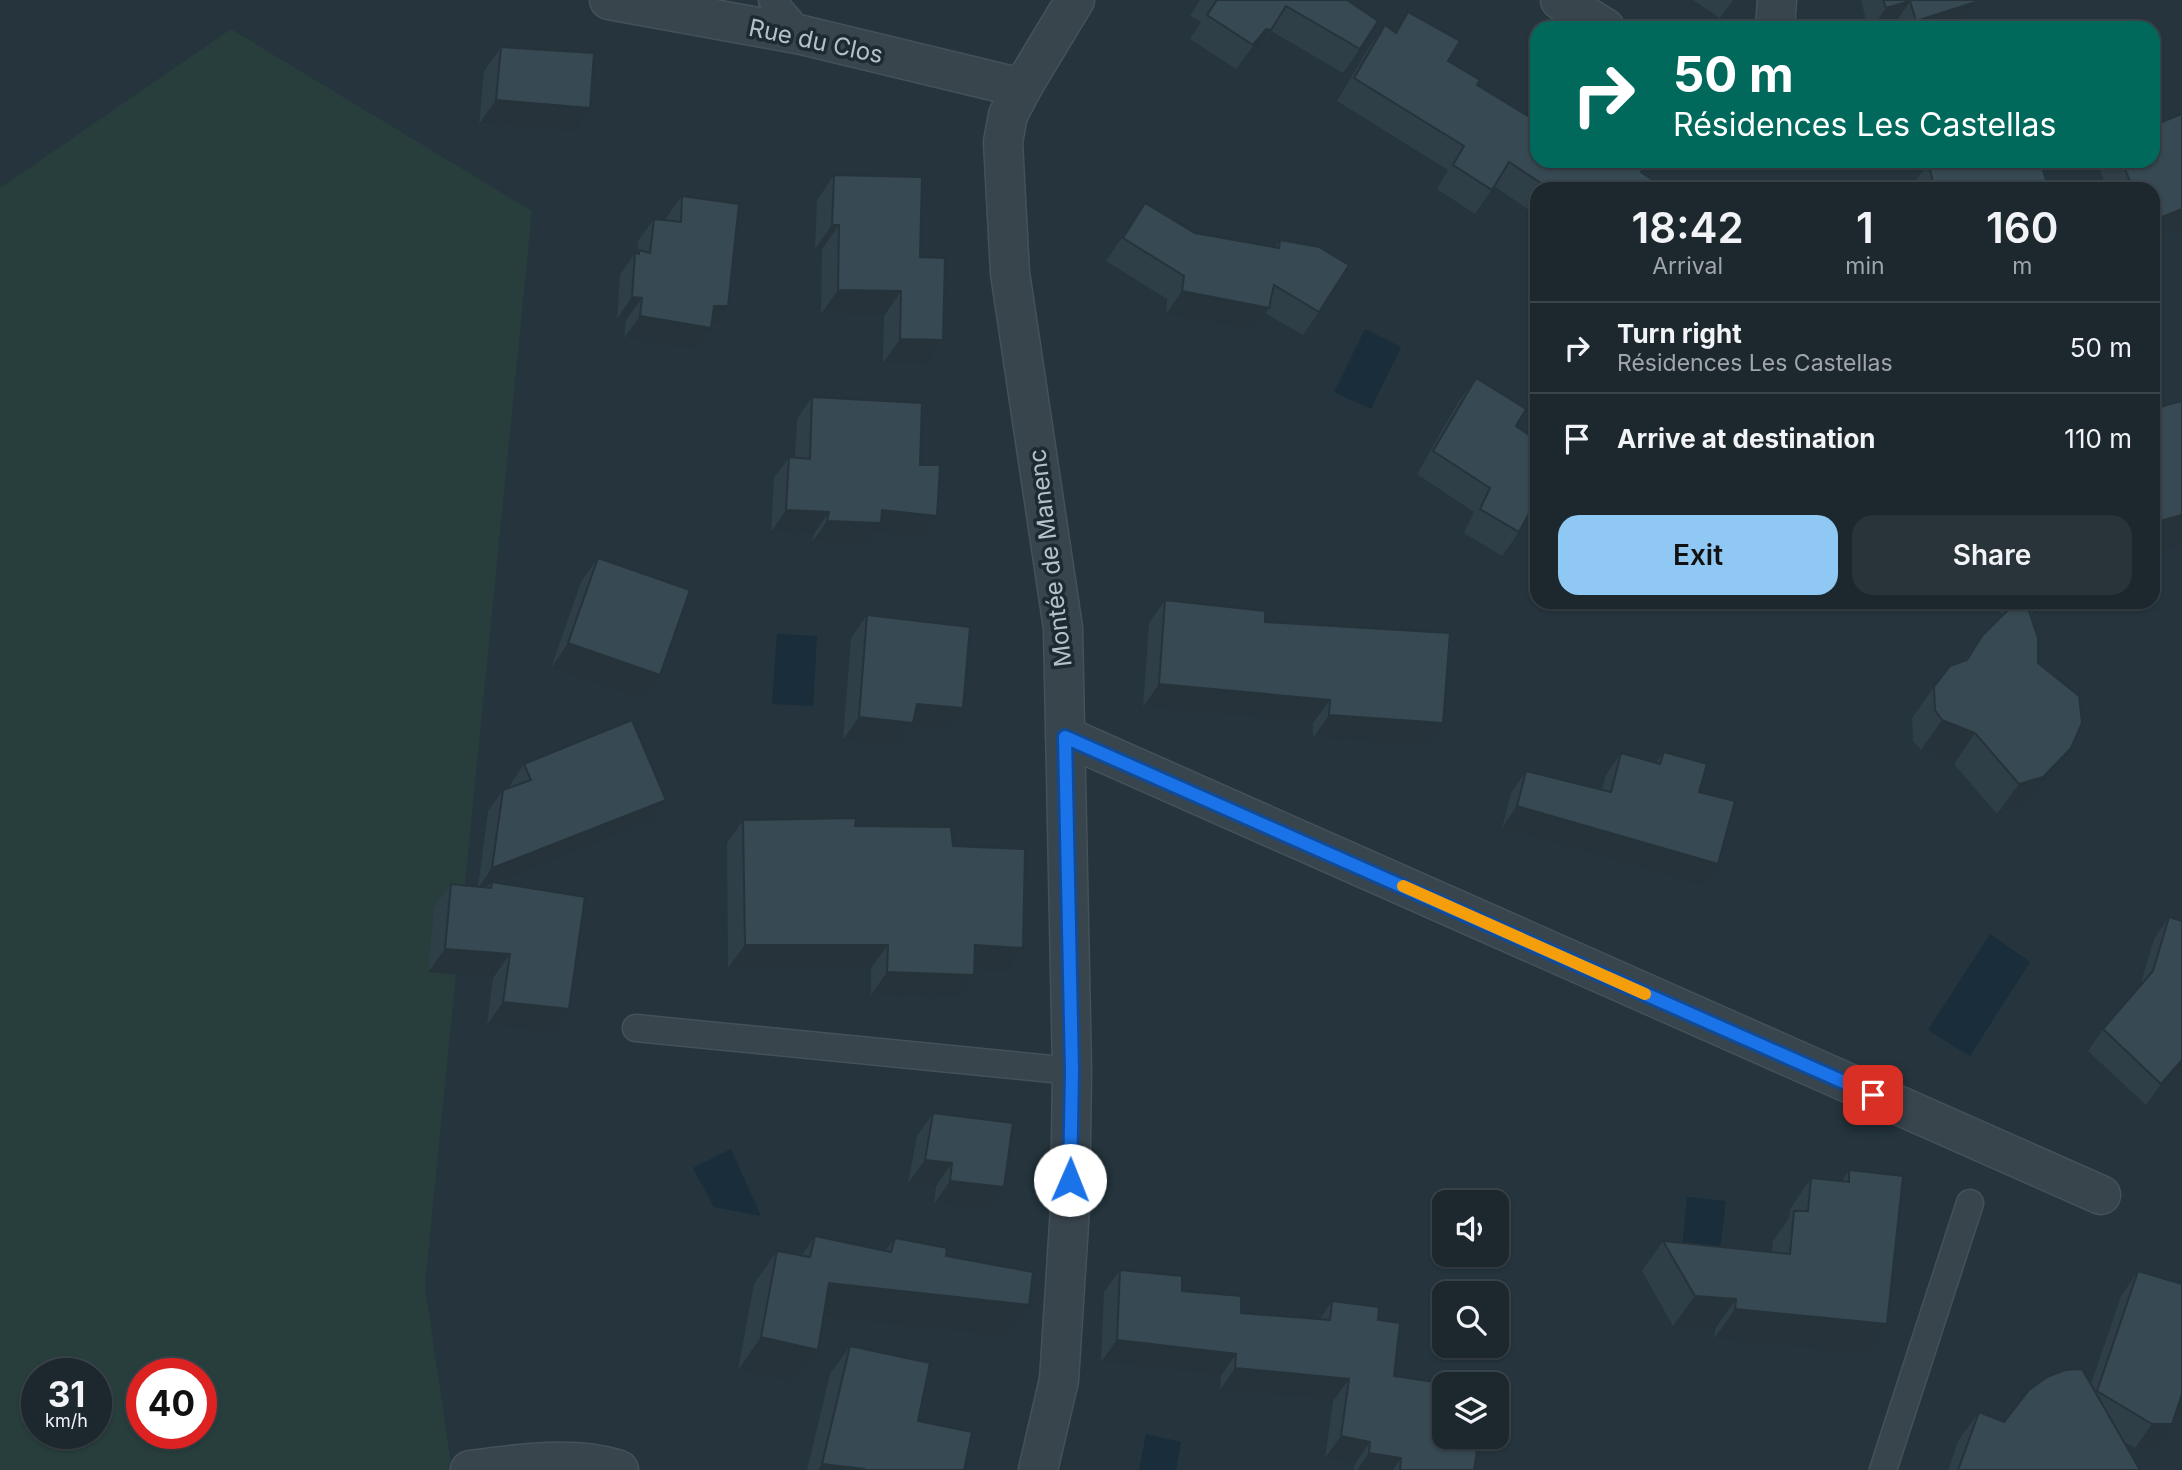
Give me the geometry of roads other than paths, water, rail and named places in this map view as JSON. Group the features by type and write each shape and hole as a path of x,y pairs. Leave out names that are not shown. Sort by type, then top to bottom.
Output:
{"street":[{"name":"Rue du Clos","path":"608,0 686,9 1022,88"},
{"name":"Montée de Manenc","path":"1038,1470 1059,1380 1070,1208 1072,1071 1063,628 1010,273 1003,185 1007,124 1022,88 1075,0"},
{"path":"1560,0 1594,21"},
{"path":"1776,21 1777,0"},
{"path":"1065,737 2101,1195"},
{"path":"470,1470 556,1464 591,1464 619,1470"}],"lane":[{"path":"772,0 802,35"},
{"path":"636,1028 1072,1071"},
{"path":"1883,1470 1970,1203"}],"water":[{"path":"1365,329 1401,347 1371,409 1334,392"},
{"path":"777,634 817,636 813,706 772,704"},
{"path":"1990,934 2030,962 1970,1056 1928,1030"},
{"path":"731,1149 761,1216 714,1207 693,1168"},
{"path":"1687,1197 1726,1201 1717,1275 1680,1271"},
{"path":"1146,1434 1181,1442 1176,1470 1139,1470"}]}
